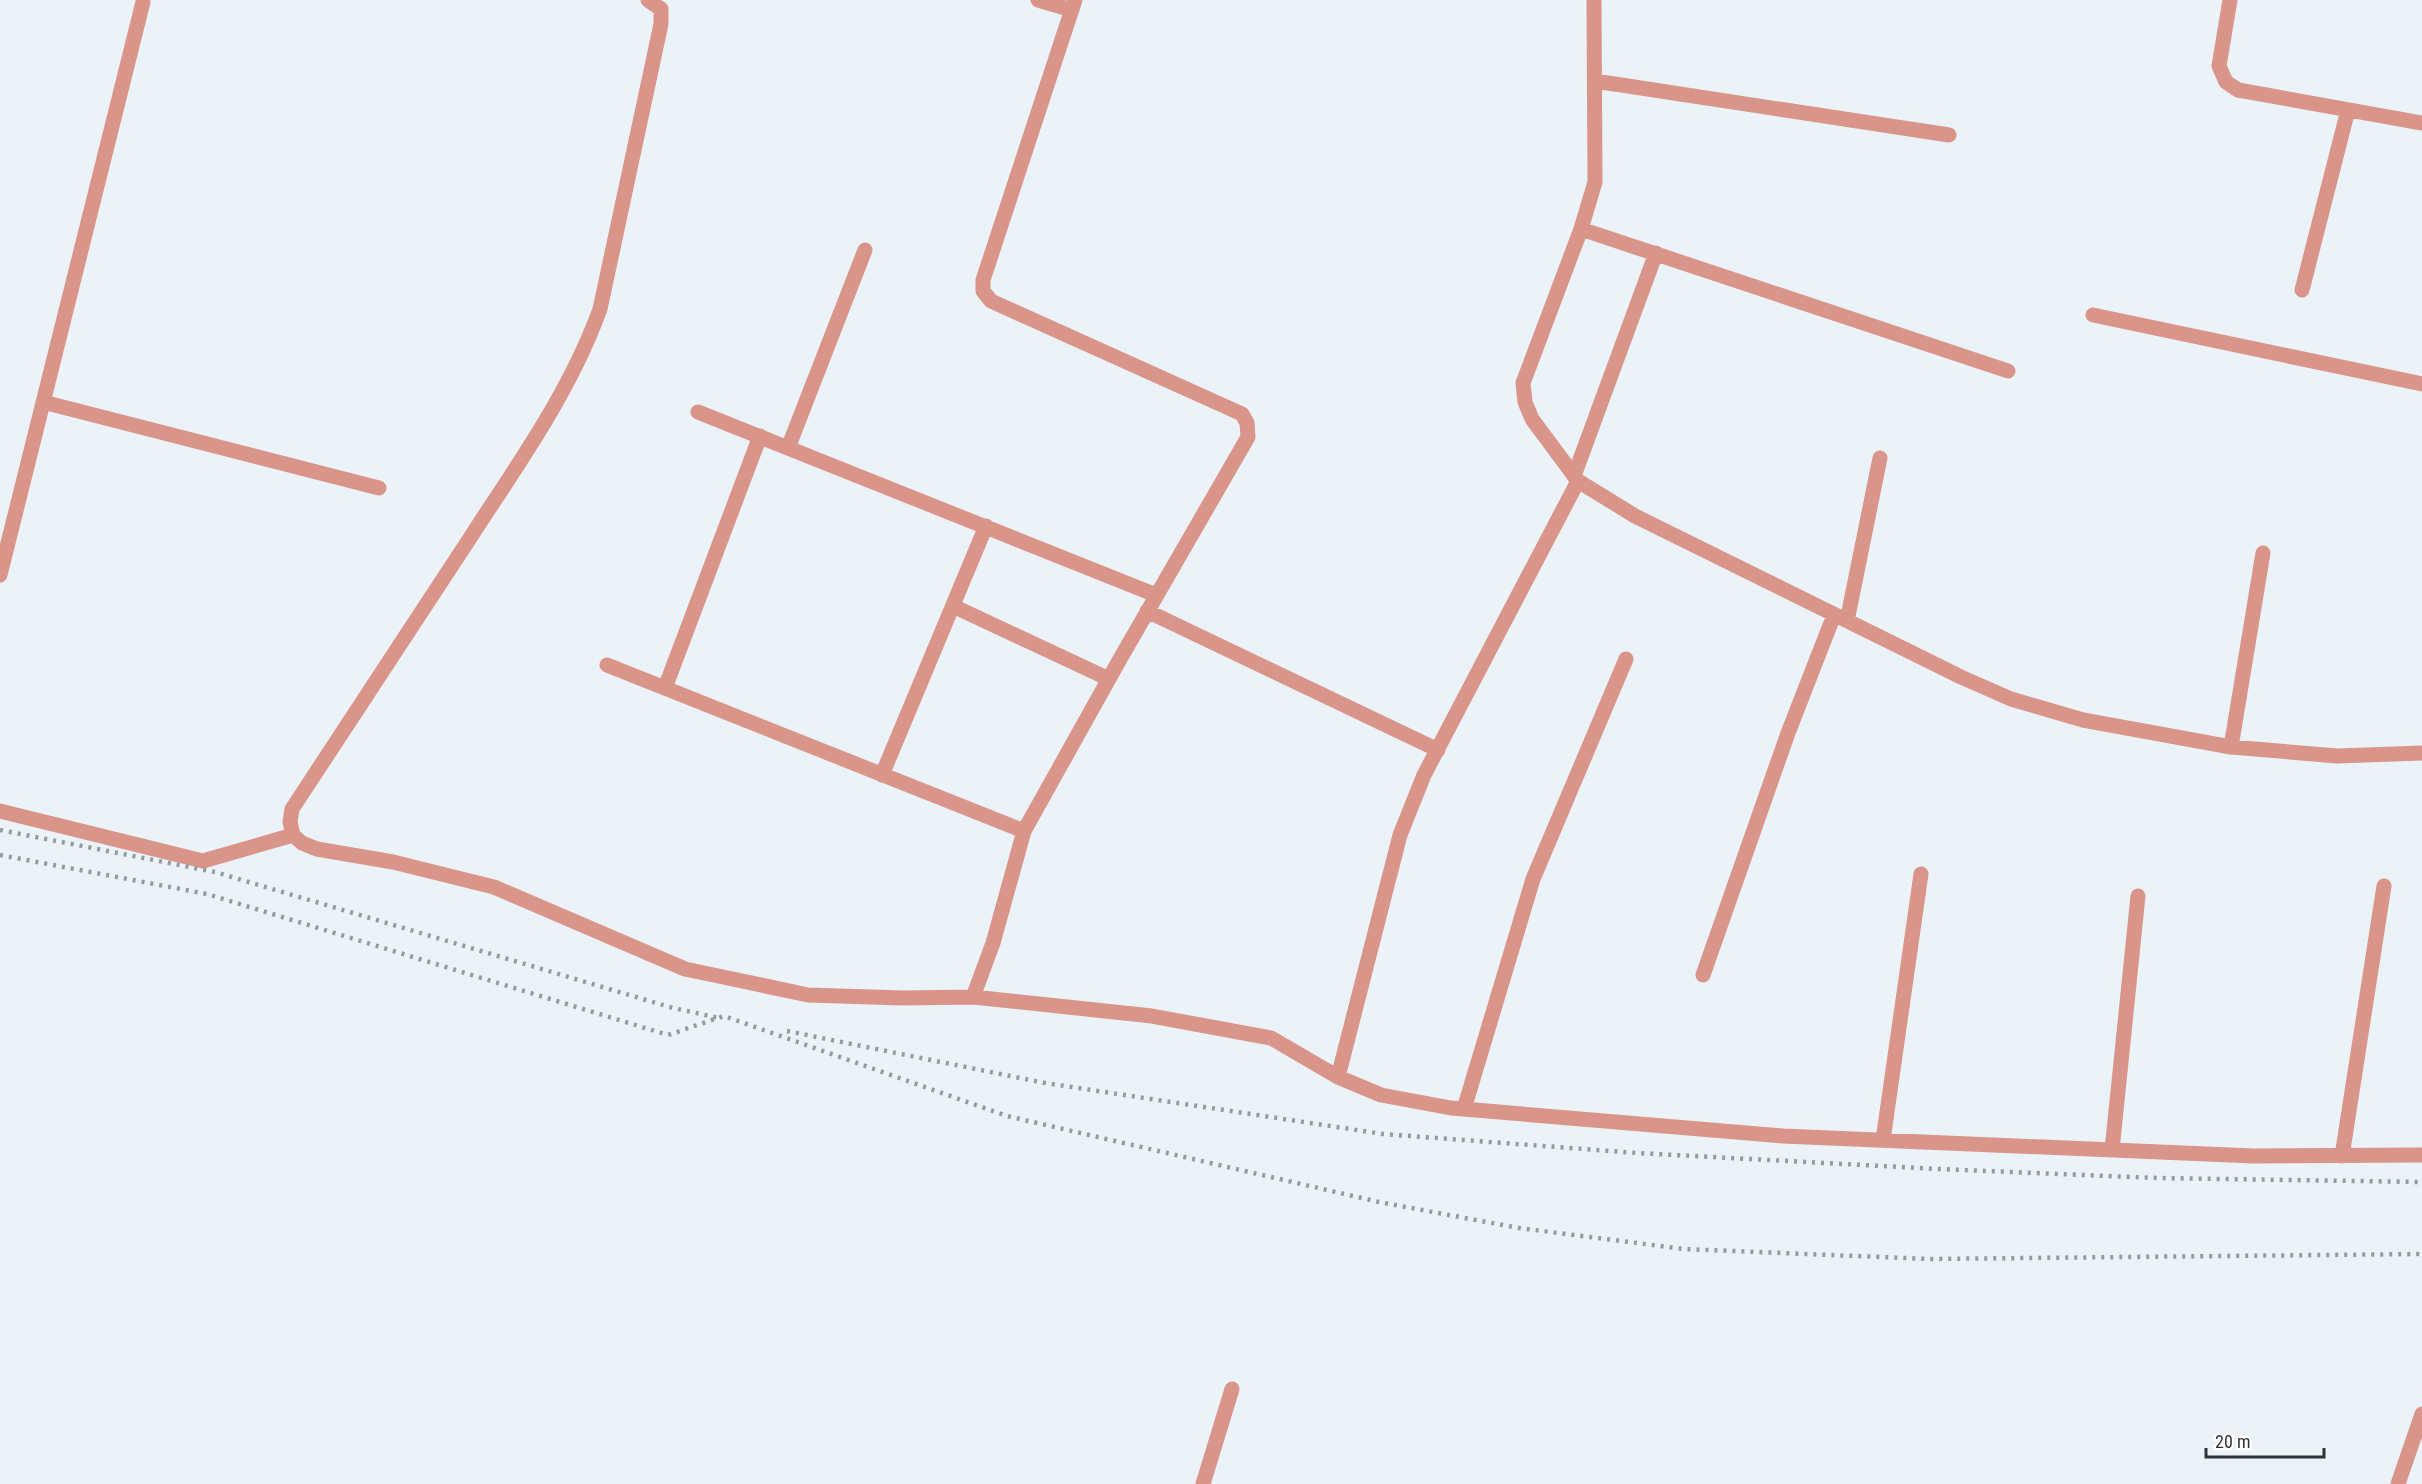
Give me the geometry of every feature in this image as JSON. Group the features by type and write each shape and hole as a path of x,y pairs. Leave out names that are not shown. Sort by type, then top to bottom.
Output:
{"street":[{"path":"648,0 661,9 661,24 600,309 578,365 525,454 292,808 290,822 293,835 302,843 317,849 393,862 494,887 685,969 808,995 903,998 973,997 1152,1016 1271,1038 1338,1077 1381,1095 1464,1109 1783,1137 2253,1156 2422,1155"},
{"path":"973,997 993,943 1024,831 1156,595 1248,437 1242,414 991,301 983,291 987,269 1074,5 1038,0"},
{"path":"1594,0 1594,182 1581,228 1524,383 1525,402 1532,419 1576,478 1635,516 2011,699 2082,720 2231,747 2337,756 2422,753"},
{"path":"2230,0 2219,66 2226,82 2238,90 2422,123"},
{"path":"0,574 143,2"},
{"path":"1595,81 1949,135"},
{"path":"2302,290 2348,110"},
{"path":"1581,228 2008,371"},
{"path":"788,448 865,250"},
{"path":"1338,1077 1400,835 1411,806 1576,478 1656,253"},
{"path":"2093,315 2422,384"},
{"path":"43,402 379,488"},
{"path":"698,412 1156,595"},
{"path":"665,688 760,436"},
{"path":"1703,975 1788,733 1841,618 1880,458"},
{"path":"882,775 986,526"},
{"path":"2231,747 2263,553"},
{"path":"953,606 1109,679"},
{"path":"1147,611 1438,750"},
{"path":"1464,1109 1533,879 1626,659"},
{"path":"607,665 1024,831"},
{"path":"0,811 203,861 293,835"},
{"path":"1883,1140 1921,874"},
{"path":"2342,1156 2384,886"},
{"path":"2112,1150 2138,896"},
{"path":"1203,1484 1232,1389"},
{"path":"2397,1484 2422,1414"}],"railway":[{"path":"0,830 215,872 673,1008 719,1018"},
{"path":"0,855 207,894 668,1035 724,1016 1007,1116 1379,1202 1519,1228 1684,1249 1929,1259 2422,1254"},
{"path":"787,1031 1045,1083 1383,1134 1637,1153 1938,1169 2157,1178 2422,1182"}]}
